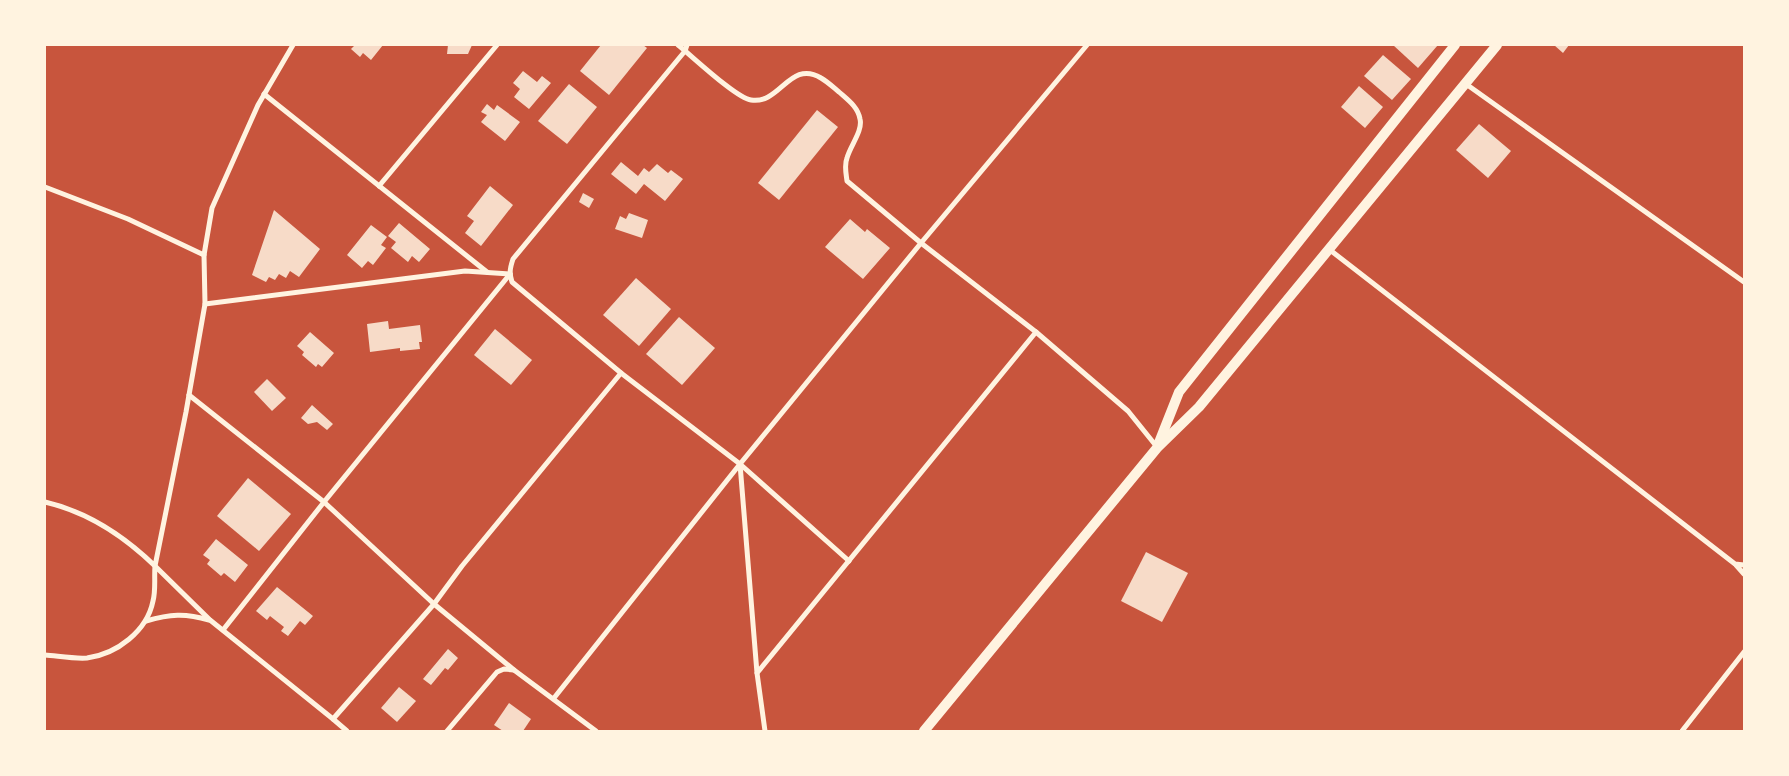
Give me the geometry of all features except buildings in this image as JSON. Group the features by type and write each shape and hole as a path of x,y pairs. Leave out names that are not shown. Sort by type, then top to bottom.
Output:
{"main road":[{"path":"1157,448 1179,392 1455,45"},
{"path":"925,731 1157,448 1199,407 1497,45"}],"street":[{"path":"45,655 87,658 109,652 138,632 146,621 154,601 155,566 205,304 204,255 212,208 264,94 293,45"},
{"path":"379,186 497,45"},
{"path":"678,45 686,48 723,83 746,99 753,101 770,97 797,74 806,73 822,78 852,103 861,121 846,160 848,181 921,243 1036,332 1128,411 1157,448"},
{"path":"554,698 740,464 1086,45"},
{"path":"686,48 513,259 510,266 512,282 621,373 740,464 849,561"},
{"path":"1466,84 1744,282"},
{"path":"264,94 488,273"},
{"path":"45,187 128,219 204,255"},
{"path":"1330,250 1735,564 1744,574"},
{"path":"205,304 465,271 510,274"},
{"path":"223,630 324,502 510,274"},
{"path":"757,673 1036,332"},
{"path":"333,719 434,604 462,566 621,373"},
{"path":"189,395 324,502 434,604 514,670 596,731"},
{"path":"740,464 757,673 765,731"},
{"path":"45,502 68,508 95,520 135,547 210,620 347,731"},
{"path":"1735,564 1744,565"},
{"path":"146,621 163,616 183,614 210,620"},
{"path":"1682,731 1744,652"},
{"path":"447,731 498,672 504,669 514,670"},
{"path":"1689,722 1690,731"}]}
